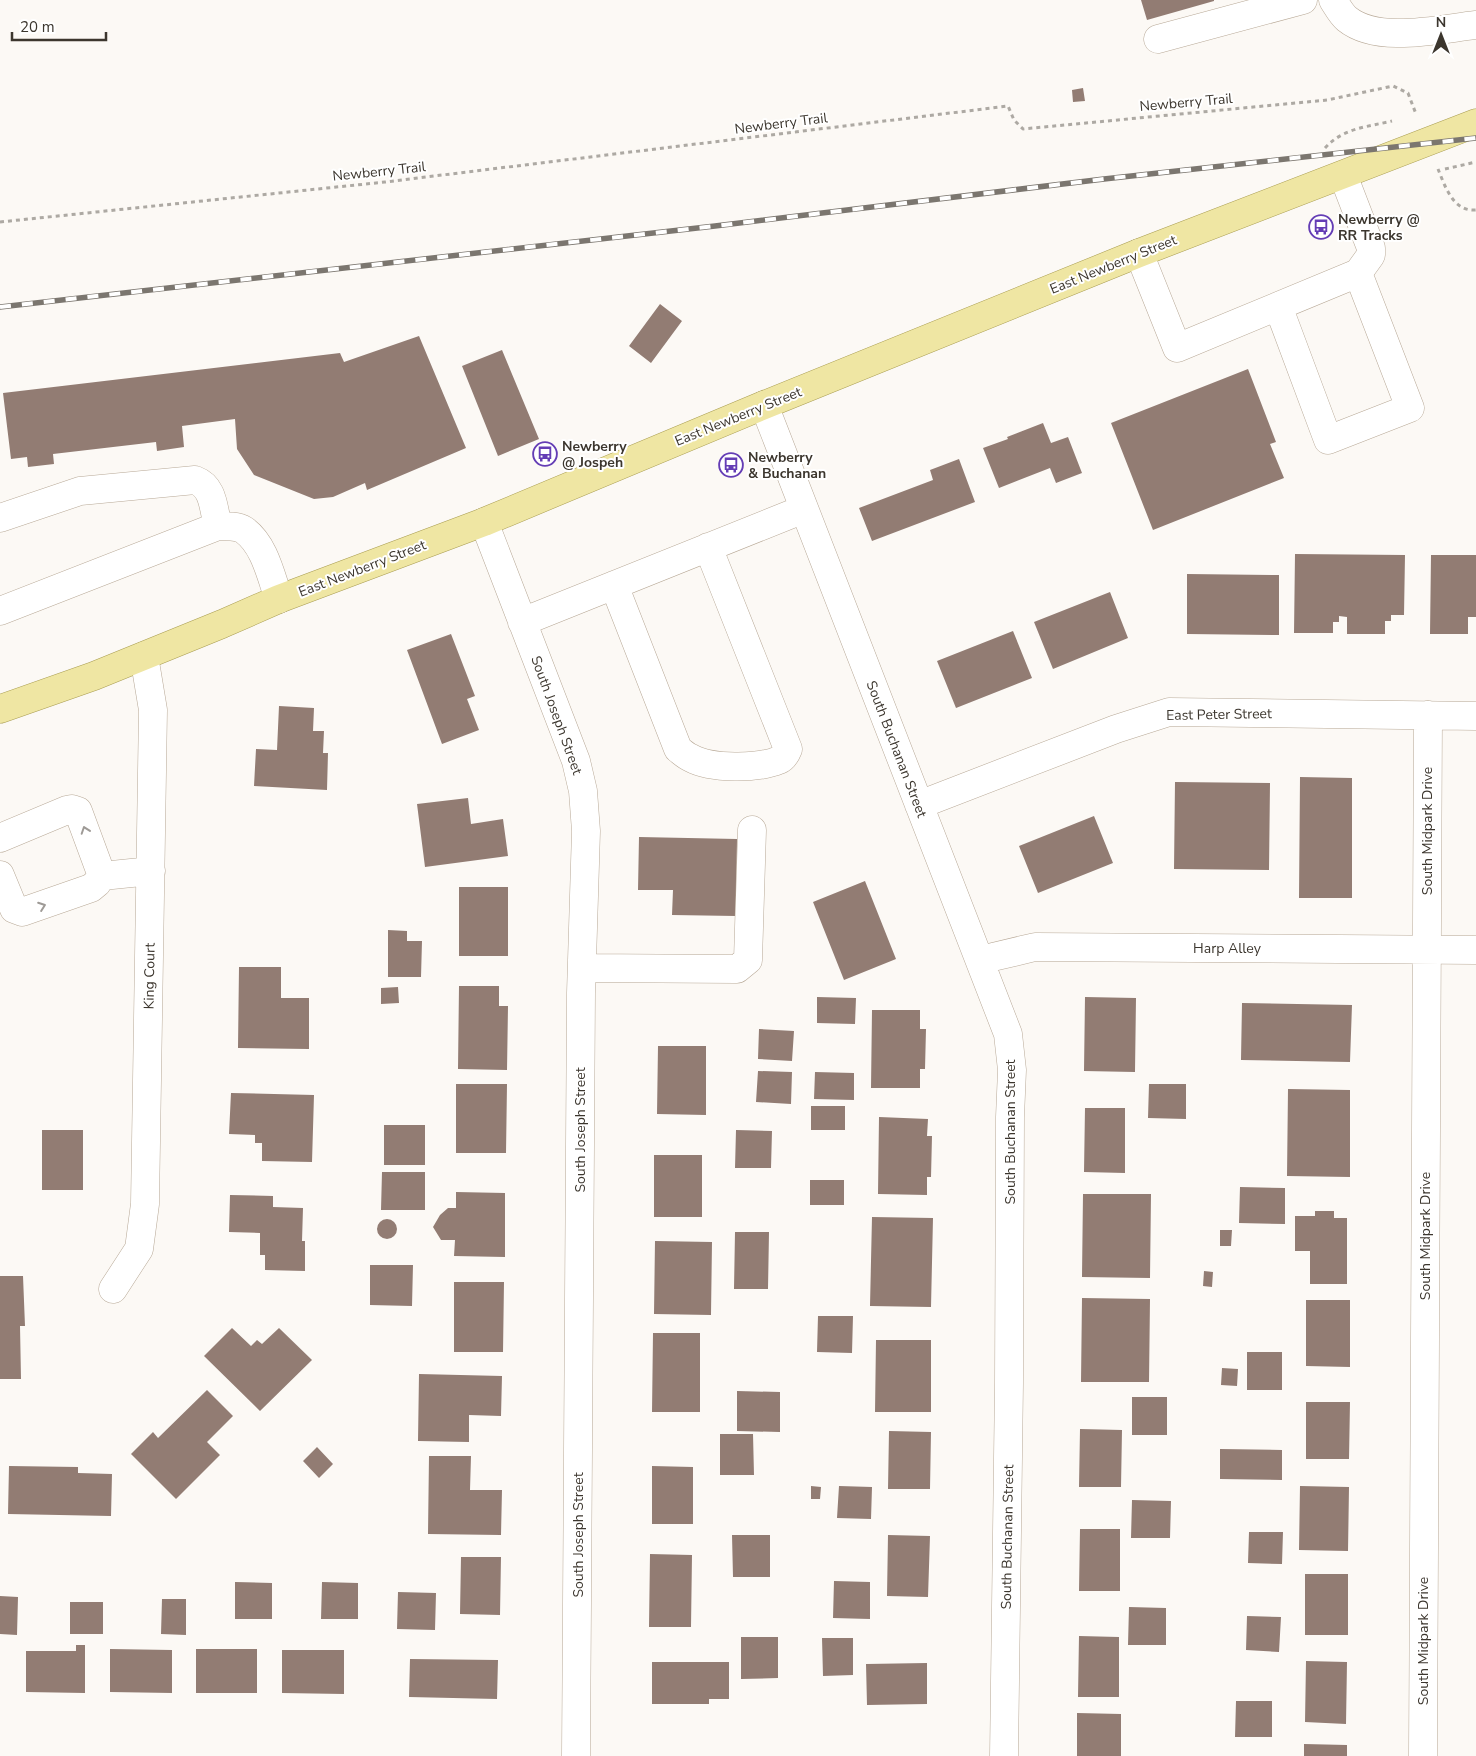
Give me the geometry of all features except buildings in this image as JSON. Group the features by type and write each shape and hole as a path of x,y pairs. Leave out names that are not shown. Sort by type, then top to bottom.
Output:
{"main road":[{"name":"East Newberry Street","path":"0,709 94,676 280,599 484,522 764,405 1139,253 1476,123"}],"street":[{"path":"1158,39 1303,0"},
{"path":"1333,0 1346,18 1369,30 1406,33 1476,25"},
{"path":"1139,253 1177,348 1358,273 1371,255 1371,248 1343,175"},
{"path":"1278,306 1328,440 1410,408 1358,273"},
{"name":"South Buchanan Street","path":"764,405 1008,1034 1012,1070 1004,1756"},
{"path":"0,518 80,491 195,480 204,483 209,490 218,526"},
{"path":"522,622 804,509"},
{"name":"South Joseph Street","path":"484,522 576,761 583,791 586,831 582,968 576,1756"},
{"path":"0,611 218,526 244,530 254,541 261,551 280,599"},
{"path":"614,585 678,749 691,758 709,764 730,767 757,765 779,760 786,755 788,749 708,547"},
{"name":"King Court","path":"113,1289 139,1249 145,1204 154,710 144,656"},
{"name":"East Peter Street","path":"919,805 1116,729 1169,712 1476,716"},
{"name":"South Midpark Drive","path":"1423,1756 1428,715"},
{"path":"0,838 67,810 78,811 102,876"},
{"path":"582,968 737,969 748,960 752,830"},
{"path":"0,875 14,909 22,912 91,888 102,876 151,871"},
{"name":"Harp Alley","path":"980,960 1035,947 1476,950"}],"path":[{"name":"Newberry Trail","path":"0,222 395,181 1008,106 1014,120 1023,129 1327,100 1393,86 1408,93 1451,198 1462,207 1476,210"}],"railway":[{"path":"0,307 715,226 1104,179 1476,138"}],"place":[{"name":"Newberry @ RR Tracks","path":"1321,227"},
{"name":"Newberry @ Jospeh","path":"545,454"},
{"name":"Newberry & Buchanan","path":"731,465"}]}
